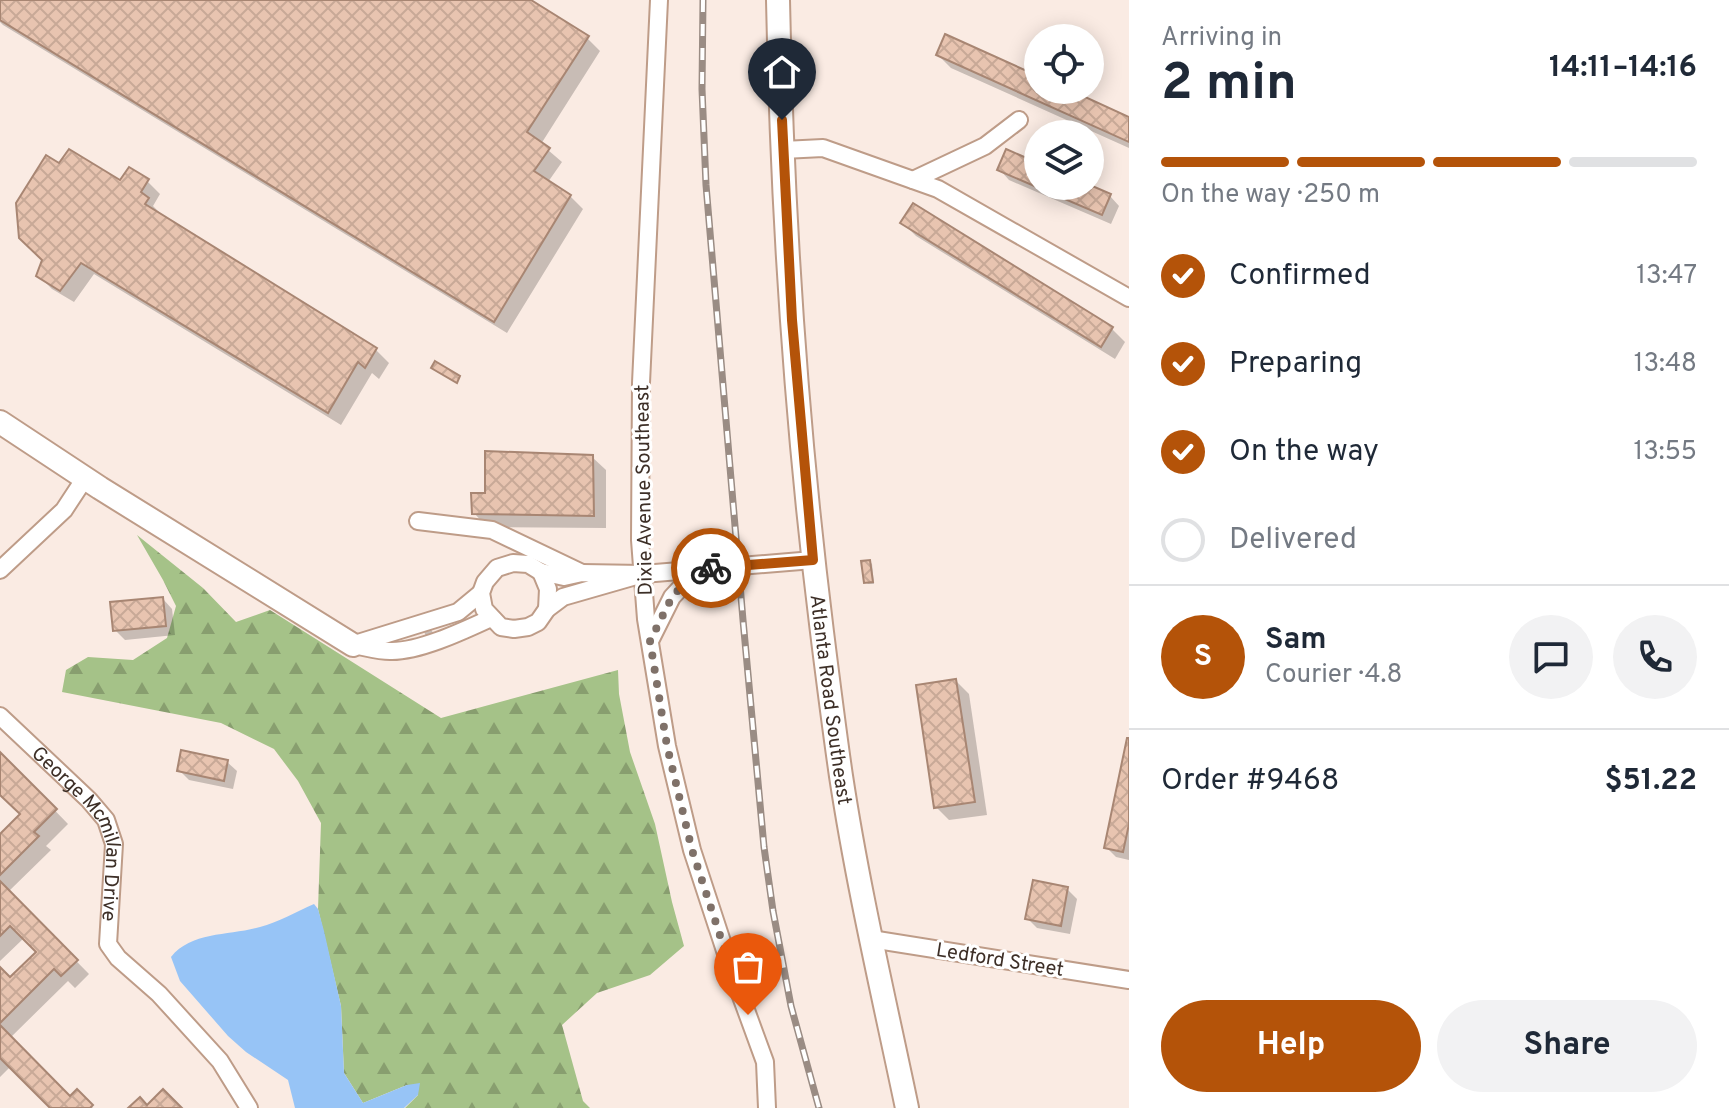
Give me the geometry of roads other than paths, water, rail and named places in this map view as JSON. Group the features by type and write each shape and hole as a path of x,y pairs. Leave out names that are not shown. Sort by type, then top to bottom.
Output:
{"main road":[{"name":"Atlanta Road Southeast","path":"778,0 792,320 813,560 841,777 907,1108"},
{"path":"0,422 353,645"}],"street":[{"name":"Dixie Avenue Southeast","path":"659,0 641,383 640,540 646,619 667,746 692,850 765,1062 767,1108"},
{"path":"913,180 985,146 1019,120"},
{"path":"783,150 823,148 938,189 1129,298"},
{"path":"0,570 64,510 85,478"},
{"path":"418,521 492,530 582,573"},
{"path":"353,645 458,612 481,593 485,582 497,568 513,563 528,564 541,572 564,577 582,573 643,574 813,560"},
{"path":"650,641 672,597 698,569"},
{"path":"541,572 548,589 547,609"},
{"path":"481,593 484,609 491,618 501,627 514,629 538,622 547,609 563,597 643,574"},
{"path":"353,645 389,651 408,650 491,618"},
{"name":"George Mcmillan Drive","path":"0,716 106,820 114,844 108,944 118,958 159,994 220,1061 249,1108"},
{"name":"Ledford Street","path":"871,939 1129,980"}],"water":[{"path":"314,904 324,931 341,1006 344,1073 363,1103 407,1085 420,1083 418,1095 404,1108 295,1108 288,1080 228,1036 180,981 171,957 190,943 200,938 260,927"}],"railway":[{"path":"703,0 702,89 706,185 764,847 791,1006 819,1108"}]}
